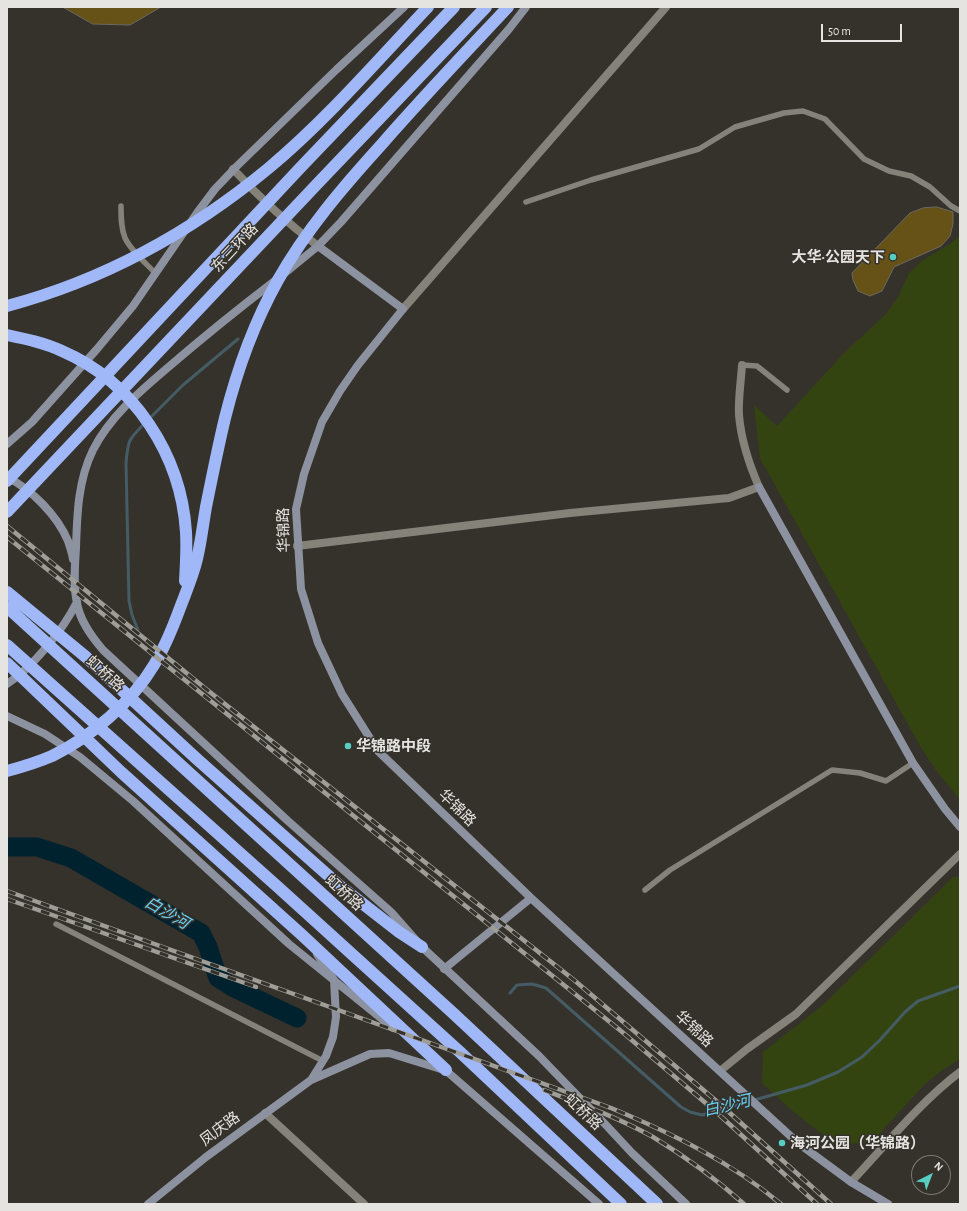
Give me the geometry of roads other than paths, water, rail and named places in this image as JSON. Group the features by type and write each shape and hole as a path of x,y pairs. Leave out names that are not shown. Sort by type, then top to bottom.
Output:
{"highway":[{"path":"7,306 60,290 108,271 150,249 197,221 230,198 270,167 317,123 428,7"},
{"name":"东三环路","path":"7,481 296,172 454,7"},
{"name":"东三环路","path":"7,512 486,7"},
{"path":"7,771 51,756 75,743 95,729 118,710 154,666 173,626 188,589 197,559 210,487 225,418 246,347 277,281 301,243 349,180 508,7"},
{"path":"7,335 36,342 63,351 89,366 111,381 133,402 151,424 174,472 181,500 186,531 187,555 184,586 173,626"},
{"path":"7,592 86,657 198,760 340,886 393,928 422,947"},
{"name":"虹桥路","path":"7,607 454,1014 657,1204"},
{"path":"7,645 285,893 461,1053 621,1204"},
{"path":"7,663 121,772 302,935 446,1070"}],"main road":[{"path":"7,444 32,422 133,306 197,213 215,189 233,169 330,74 404,7"},
{"path":"526,7 509,29 421,131 318,246 195,344 155,378 116,416 102,434 85,470 80,494 75,570 77,602 91,636 103,650 288,821 391,912 444,969 539,1056 632,1153 686,1204"},
{"path":"318,246 403,309"},
{"name":"华锦路","path":"403,309 358,365 340,391 322,422 304,474 296,508 301,589 318,642 342,694 378,751 531,898 798,1143 851,1182 888,1204"},
{"path":"7,477 14,480 39,502 56,521 68,542 75,570"},
{"path":"759,487 913,763 960,828"},
{"path":"7,684 25,670 37,657 65,624 77,602"},
{"path":"7,716 45,734 80,757 133,801 289,944 446,1070 599,1204"},
{"path":"444,969 531,898"},
{"path":"302,935 334,980 336,1017 333,1037 323,1061 311,1080"},
{"path":"311,1080 370,1054 390,1053 446,1070"},
{"name":"凤庆路","path":"148,1204 206,1156 311,1080"}],"street":[{"path":"403,309 666,7"},
{"path":"233,169 253,190 291,225 318,246"},
{"path":"298,546 570,513 729,498 759,487 743,441 739,415 739,392 742,366"},
{"path":"720,1071 747,1049 796,1014 960,854"},
{"path":"851,1182 929,1099 960,1072"},
{"path":"265,1113 364,1204"}],"lane":[{"path":"526,202 591,180 699,149 736,127 784,113 803,111 825,119 864,159 890,171 911,176 930,186 951,206 960,210"},
{"path":"121,206 121,223 126,238 136,252 156,274"},
{"path":"742,366 757,366 787,390"},
{"path":"645,890 670,870 832,770 860,773 886,781 913,763"},
{"path":"56,924 323,1061"}],"waterway":[{"path":"149,419 183,385 238,339"},
{"path":"138,630 132,615 129,601 126,463 128,445 135,433 145,423"},
{"name":"白沙河","path":"7,847 37,847 71,858 201,933 208,947 218,978 234,988 297,1018"},
{"name":"白沙河","path":"510,993 517,985 532,984 546,988 681,1107 690,1112 702,1115 807,1085 838,1072 862,1057 879,1041 905,1012 918,1001 960,986"}],"railway":[{"path":"7,526 206,689 574,980 721,1105 831,1204"},
{"path":"7,537 621,1031 715,1111 817,1204"},
{"path":"7,891 611,1108 678,1138 700,1150 742,1175 781,1204"},
{"path":"7,899 256,987"},
{"path":"544,1090 613,1117 653,1137 677,1152 723,1186 744,1204"}],"place":[{"name":"大华·公园天下","path":"893,257"},
{"name":"华锦路中段","path":"348,746"},
{"name":"海河公园（华锦路）","path":"782,1143"}]}
